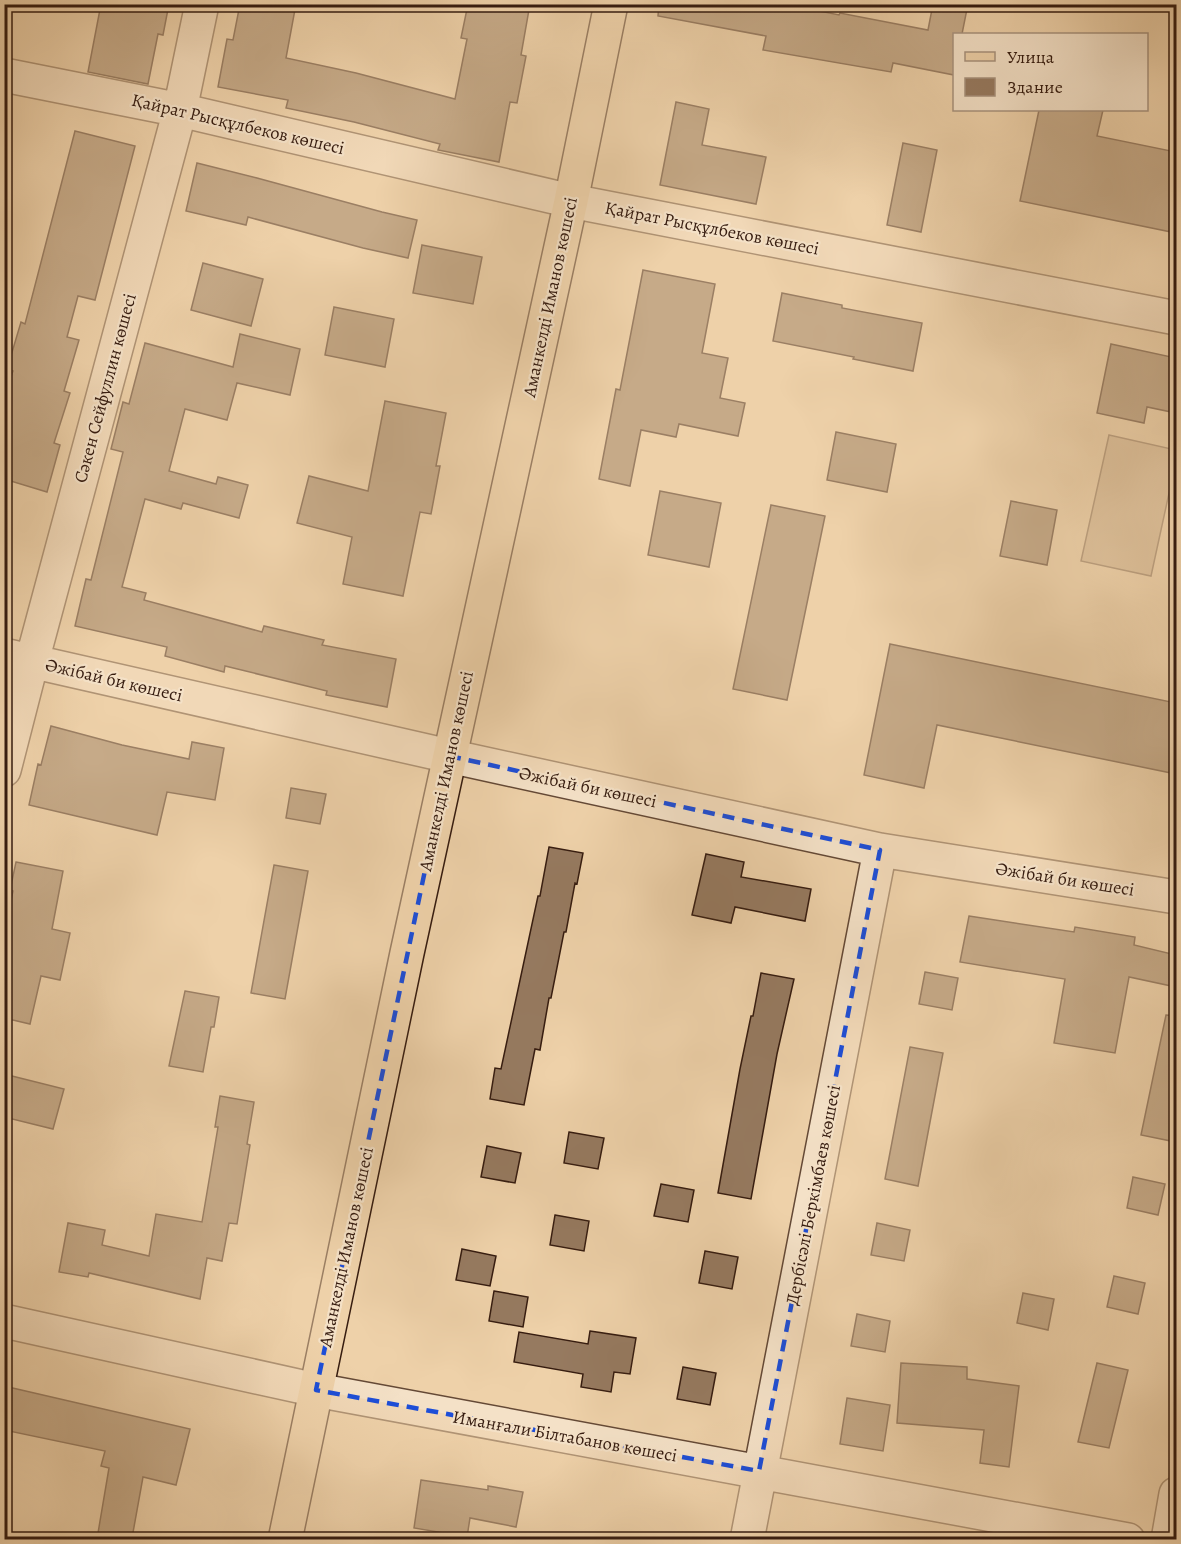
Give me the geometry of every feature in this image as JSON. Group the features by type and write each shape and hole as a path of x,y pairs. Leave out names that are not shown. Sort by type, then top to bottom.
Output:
{"main road":[{"name":"Аманкелді Иманов көшесі","path":"285,1539 449,756 571,201 611,4"}],"street":[{"name":"Сәкен Сейфуллин көшесі","path":"4,770 18,658 180,110 202,4"},
{"name":"Қайрат Рысқұлбеков көшесі","path":"4,75 180,110 571,201 1176,318"},
{"name":"Әжібай би көшесі","path":"18,658 449,756 880,850 1176,897"},
{"name":"Дербісәлі Беркімбаев көшесі","path":"747,1539 880,850"},
{"name":"Иманғали Білтабанов көшесі","path":"4,1321 316,1390 1128,1539"},
{"path":"1168,1539 1176,1494"}],"highlighted area":[{"path":"449,756 880,850 759,1471 316,1390"}],"shaded area":[{"path":"1109,435 1176,450 1176,461 1151,576 1081,561"}],"building":[{"path":"101,4 169,4 163,35 158,34 148,84 88,72"},
{"path":"240,4 296,4 286,58 356,73 455,99 467,39 461,38 468,4 530,4 521,55 526,56 517,103 510,102 499,162 438,150 440,144 354,122 286,108 288,100 218,87 227,39 233,40"},
{"path":"659,4 785,4 928,30 933,4 968,4 962,33 953,33 953,75 893,63 891,72 763,50 766,36 658,16"},
{"path":"676,102 709,109 702,145 766,157 756,204 660,185"},
{"path":"1039,111 1103,111 1097,136 1176,152 1176,233 1020,201"},
{"path":"75,131 135,146 95,300 78,296 67,337 79,340 64,391 70,393 54,443 60,445 47,492 4,479 4,395 13,371 7,369 21,322 25,324"},
{"path":"903,143 937,150 921,232 887,225"},
{"path":"197,163 417,220 408,258 248,217 246,225 186,211"},
{"path":"422,245 482,257 473,304 413,293"},
{"path":"203,263 263,279 251,326 191,310"},
{"path":"643,270 715,284 702,353 728,358 720,398 745,403 738,436 679,424 676,437 641,430 630,486 599,479 616,389 620,390"},
{"path":"782,293 842,305 842,308 922,323 913,371 773,341"},
{"path":"334,307 394,319 385,367 325,355"},
{"path":"240,334 300,349 290,395 237,383 227,420 185,409 169,471 216,484 218,477 248,485 239,518 183,503 181,509 145,499 122,587 146,593 144,600 262,632 264,626 324,640 322,645 396,659 387,707 326,695 327,691 225,666 224,672 165,656 167,647 75,626 86,579 91,580 123,452 111,449 123,402 129,404 145,343 233,367"},
{"path":"1111,344 1176,358 1176,413 1147,407 1144,423 1097,413"},
{"path":"385,401 446,413 436,466 440,466 431,514 420,512 403,596 343,584 352,537 297,523 309,476 368,491"},
{"path":"836,432 896,444 887,492 827,480"},
{"path":"660,491 721,503 709,567 648,555"},
{"path":"1011,501 1057,510 1047,565 1000,556"},
{"path":"771,505 825,516 787,700 733,689"},
{"path":"890,644 1176,703 1176,774 937,725 924,788 864,775"},
{"path":"51,726 122,745 189,759 192,742 224,748 215,800 167,792 157,835 29,805 38,764 41,765"},
{"path":"291,788 326,794 320,824 286,818"},
{"path":"549,847 583,853 551,998 549,998 540,1050 535,1049 524,1105 490,1099 495,1068 501,1069"},
{"path":"706,854 744,862 741,877 811,889 805,921 735,907 731,923 692,915"},
{"path":"16,862 63,871 52,929 70,933 60,980 41,976 30,1024 4,1018 4,933 13,891 10,890"},
{"path":"274,865 308,871 285,999 251,993"},
{"path":"969,916 1074,932 1075,927 1135,937 1134,945 1176,955 1176,987 1129,977 1115,1053 1054,1043 1065,979 960,962"},
{"path":"925,972 958,978 952,1010 919,1004"},
{"path":"761,973 794,979 777,1054 751,1199 718,1193 740,1069"},
{"path":"185,991 219,997 203,1072 169,1066"},
{"path":"1166,1015 1176,1016 1176,1118 1171,1141 1141,1135"},
{"path":"910,1047 943,1053 918,1186 885,1179"},
{"path":"4,1074 64,1089 53,1129 4,1117"},
{"path":"220,1096 254,1102 247,1144 250,1145 237,1224 229,1223 222,1261 207,1258 200,1299 89,1273 88,1277 59,1272 68,1223 105,1230 102,1245 149,1256 156,1214 202,1222 218,1127 215,1127"},
{"path":"569,1132 604,1138 598,1169 564,1163"},
{"path":"487,1146 521,1153 515,1183 481,1177"},
{"path":"1133,1177 1165,1184 1158,1215 1127,1208"},
{"path":"661,1184 694,1190 688,1222 654,1216"},
{"path":"555,1215 589,1221 584,1251 550,1245"},
{"path":"877,1223 910,1230 904,1261 871,1255"},
{"path":"462,1249 496,1256 490,1286 456,1280"},
{"path":"705,1251 738,1257 732,1289 699,1283"},
{"path":"1114,1276 1145,1283 1138,1314 1107,1307"},
{"path":"494,1291 528,1297 523,1327 489,1321"},
{"path":"1023,1293 1054,1299 1048,1330 1017,1323"},
{"path":"857,1314 890,1321 885,1352 851,1346"},
{"path":"590,1331 636,1338 630,1374 614,1372 611,1392 581,1387 583,1374 514,1362 519,1332 588,1344"},
{"path":"901,1363 967,1367 967,1379 1019,1386 1009,1467 980,1463 984,1430 897,1423"},
{"path":"1097,1363 1128,1370 1109,1448 1078,1442"},
{"path":"683,1367 716,1373 710,1405 677,1399"},
{"path":"4,1386 190,1429 176,1485 143,1477 132,1538 98,1533 109,1468 101,1466 105,1451 4,1430"},
{"path":"847,1398 890,1405 883,1451 840,1444"},
{"path":"421,1480 488,1490 488,1486 523,1492 516,1527 470,1518 467,1537 414,1528"}]}
